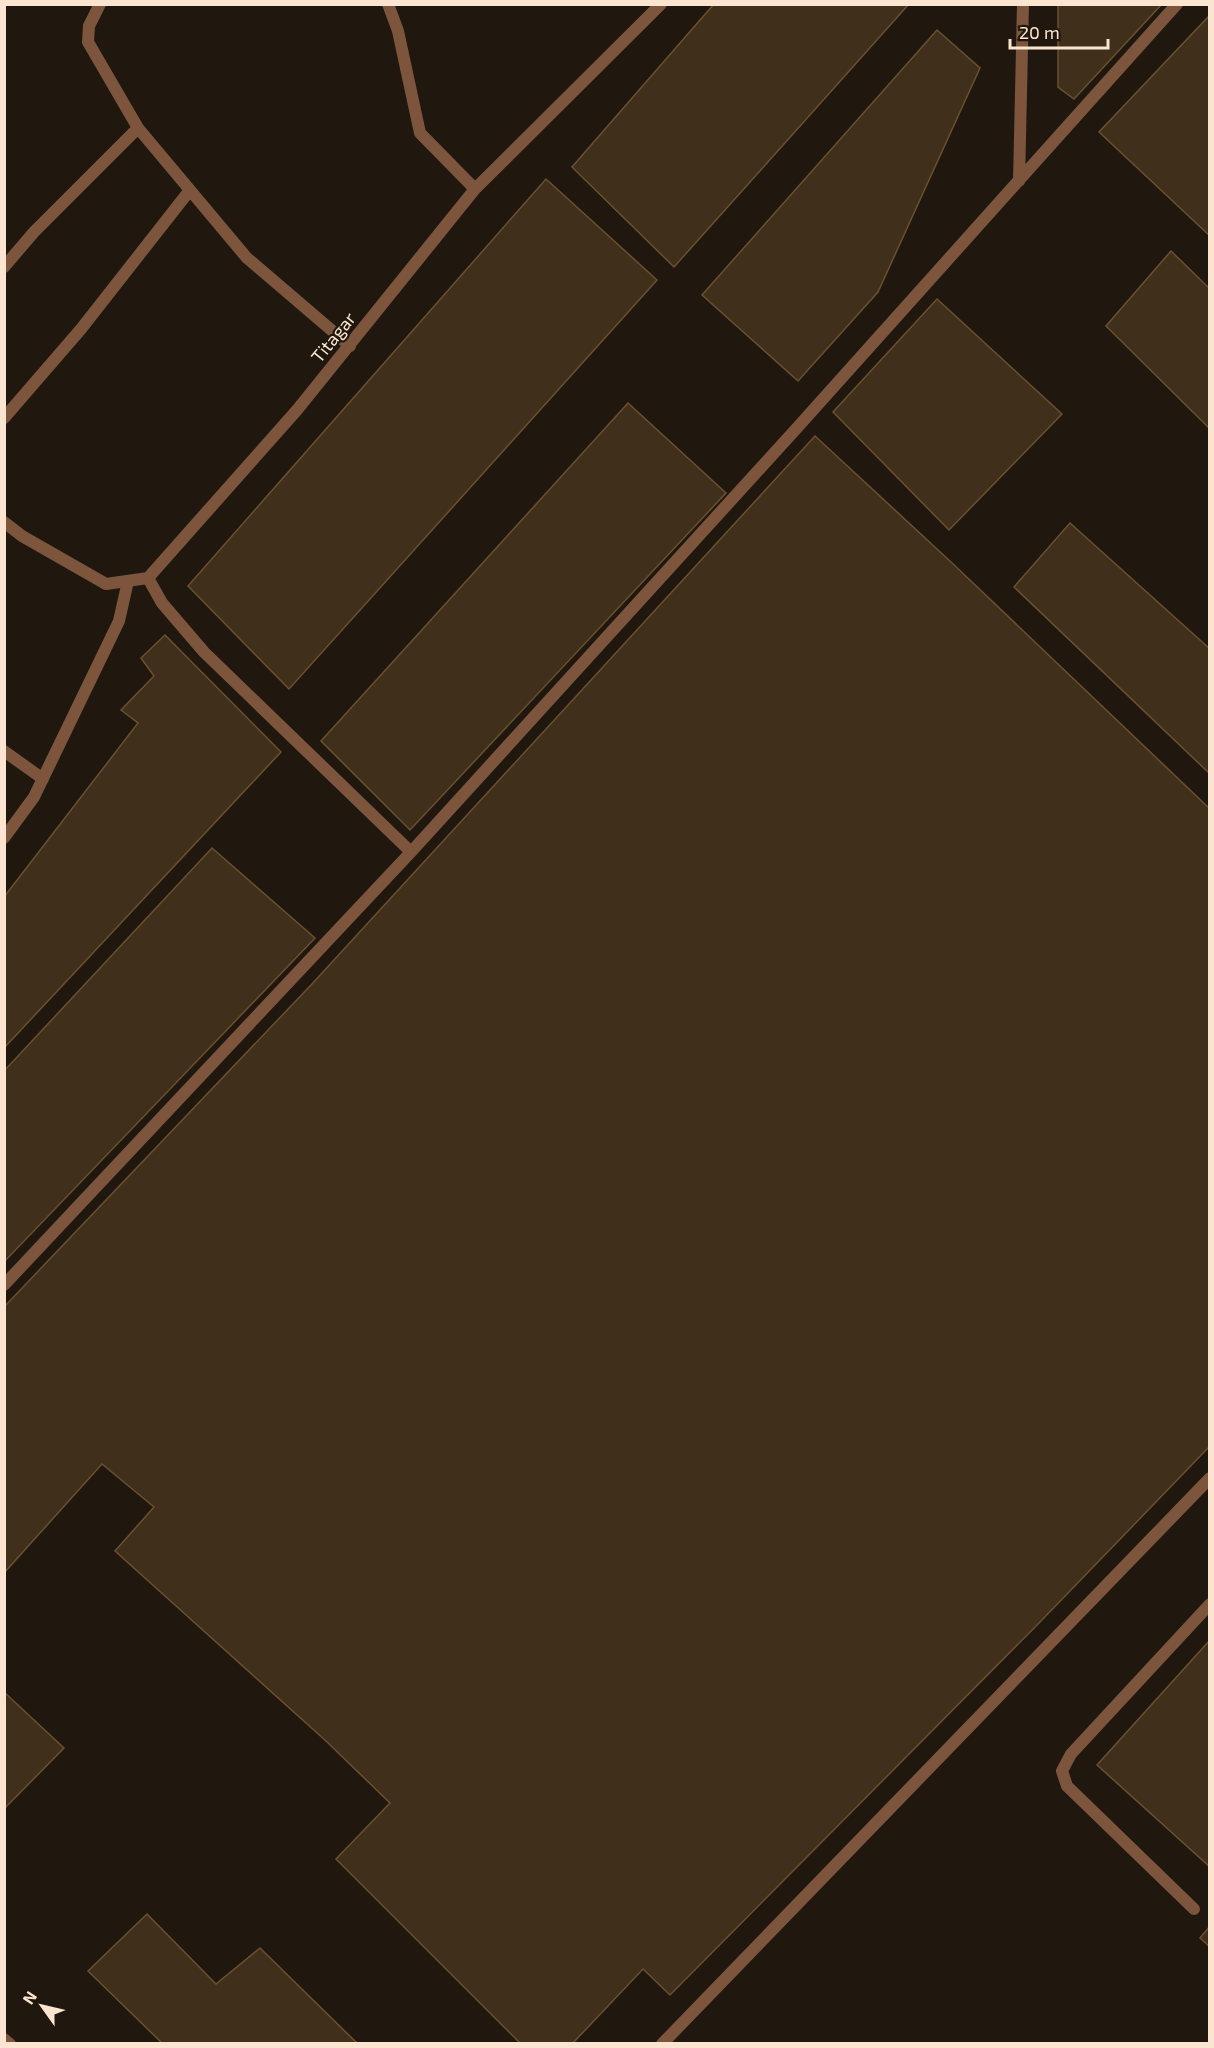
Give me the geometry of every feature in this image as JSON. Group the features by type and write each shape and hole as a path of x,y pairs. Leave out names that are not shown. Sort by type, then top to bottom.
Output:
{"street":[{"path":"100,4 89,26 88,42 138,128 247,258 350,346"},
{"path":"388,4 398,31 420,133 475,189"},
{"name":"Titagar","path":"148,578 297,410 475,189 661,4"},
{"path":"1019,181 1023,4"},
{"path":"4,1285 411,852 780,447 1177,4"},
{"path":"4,267 34,232 138,128"},
{"path":"4,418 81,328 190,190"},
{"path":"4,522 22,536 106,584 148,578 162,603 204,652 411,852"},
{"path":"4,838 34,797 43,779 119,621 128,581"},
{"path":"4,751 43,779"},
{"path":"662,2043 1209,1478"},
{"path":"1194,1909 1066,1786 1062,1771 1071,1754 1209,1604"},
{"path":"4,2039 10,2043"}],"building":[{"path":"714,4 909,4 674,267 572,167"},
{"path":"1058,4 1162,4 1074,99 1058,87"},
{"path":"1210,15 1210,236 1099,132"},
{"path":"937,30 980,68 878,292 798,381 702,295"},
{"path":"546,179 657,280 289,689 188,586"},
{"path":"1171,251 1210,289 1210,429 1106,326"},
{"path":"937,299 1062,414 949,530 833,412"},
{"path":"628,403 726,493 410,830 321,741"},
{"path":"815,436 1210,809 1210,1446 1040,1622 670,1995 643,1969 572,2044 521,2044 336,1859 390,1803 326,1741 115,1551 154,1507 102,1464 4,1573 4,1307 311,985"},
{"path":"1070,523 1210,649 1210,774 1014,587"},
{"path":"165,635 281,752 4,1048 4,897 138,723 121,710 154,676 141,658"},
{"path":"212,848 315,938 4,1262 4,1071"},
{"path":"1210,1640 1210,1867 1097,1765"},
{"path":"4,1692 64,1748 4,1809"},
{"path":"147,1914 216,1984 260,1948 358,2044 163,2044 88,1971"},
{"path":"1210,1926 1210,1947 1200,1938"}]}
